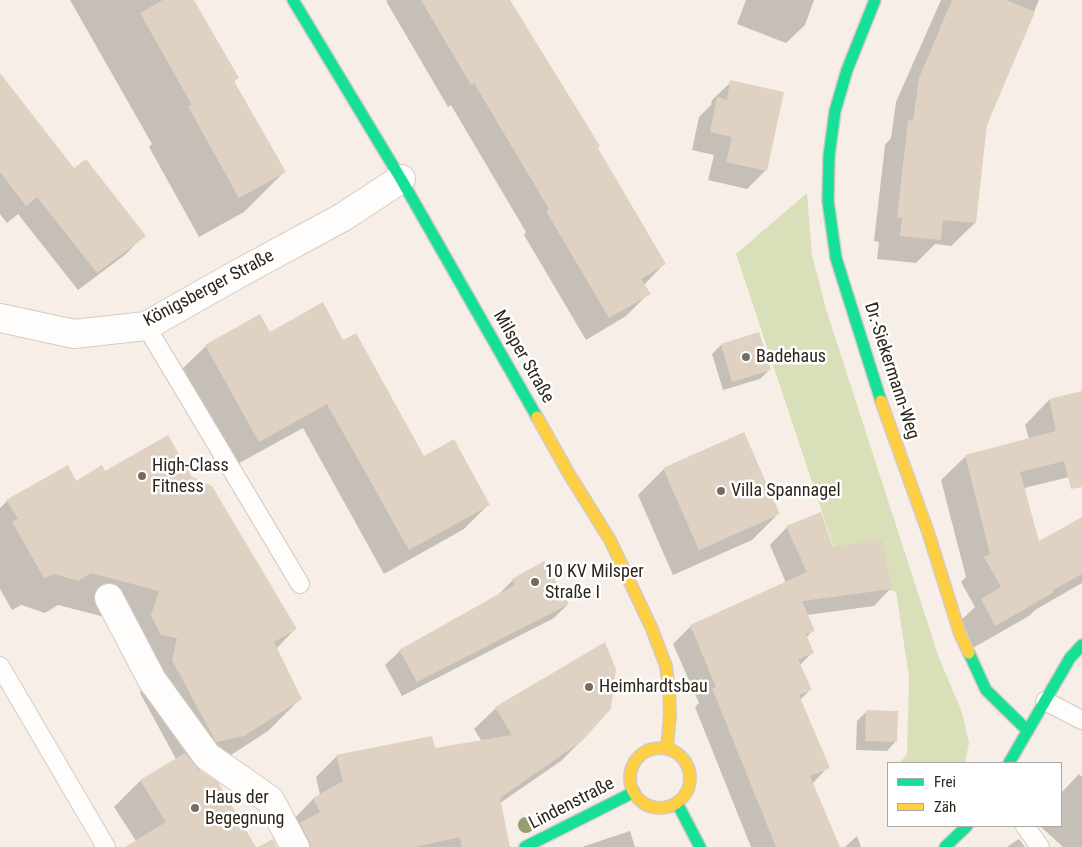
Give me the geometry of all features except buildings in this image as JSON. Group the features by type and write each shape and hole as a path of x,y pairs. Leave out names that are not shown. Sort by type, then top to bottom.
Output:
{"street":[{"name":"Milsper Straße","path":"293,0 401,179 569,474 610,540 652,629 666,666 670,714 667,749"},
{"name":"Dr.-Siekermann-Weg","path":"874,0 847,70 835,111 829,156 828,201 836,258 874,382 928,532 960,634 986,690 1028,731"},
{"name":"Königsberger Straße","path":"0,318 74,334 146,326 236,274 343,216 401,179"},
{"path":"109,598 152,680 208,756 270,800 295,847"},
{"path":"1010,762 1070,658 1082,645"},
{"path":"658,748 667,749 675,752 687,765 689,773 687,790 683,798 677,803 662,808 653,808 639,800 631,783 630,773 640,756 658,748"},
{"name":"Lindenstraße","path":"525,847 634,792"},
{"path":"677,803 700,847"},
{"path":"945,847 966,827"}],"lane":[{"path":"146,326 300,584"},
{"path":"0,666 106,847"},
{"path":"1045,701 1082,720"},
{"path":"1026,827 1040,847"}],"green space":[{"path":"807,193 812,255 826,309 939,658 962,712 969,743 965,762 901,762 907,754 909,676 896,592 842,572 736,254"}],"traffic: fast":[{"path":"293,0 401,179 537,417"},
{"path":"875,0 847,70 835,111 829,156 828,201 836,258 881,401"},
{"path":"1010,762 1070,658 1082,645"},
{"path":"969,653 986,690 1028,731"},
{"path":"525,847 634,792"},
{"path":"677,803 700,847"},
{"path":"945,847 966,827"}],"traffic: slow":[{"path":"881,401 928,532 960,634 969,653"},
{"path":"537,417 569,474 610,540 652,629 666,666 670,714 667,749"},
{"path":"660,748 676,753 681,757 685,762 690,778 685,794 681,799 676,803 660,808 644,803 639,799 635,794 630,778 635,762 639,757 644,753 660,748"}],"place":[{"name":"Badehaus","path":"746,357"},
{"name":"High-Class Fitness","path":"142,476"},
{"name":"Villa Spannagel","path":"721,491"},
{"name":"10 KV Milsper Straße I","path":"535,582"},
{"name":"Heimhardtsbau","path":"589,687"},
{"name":"Haus der Begegnung","path":"195,808"}]}
